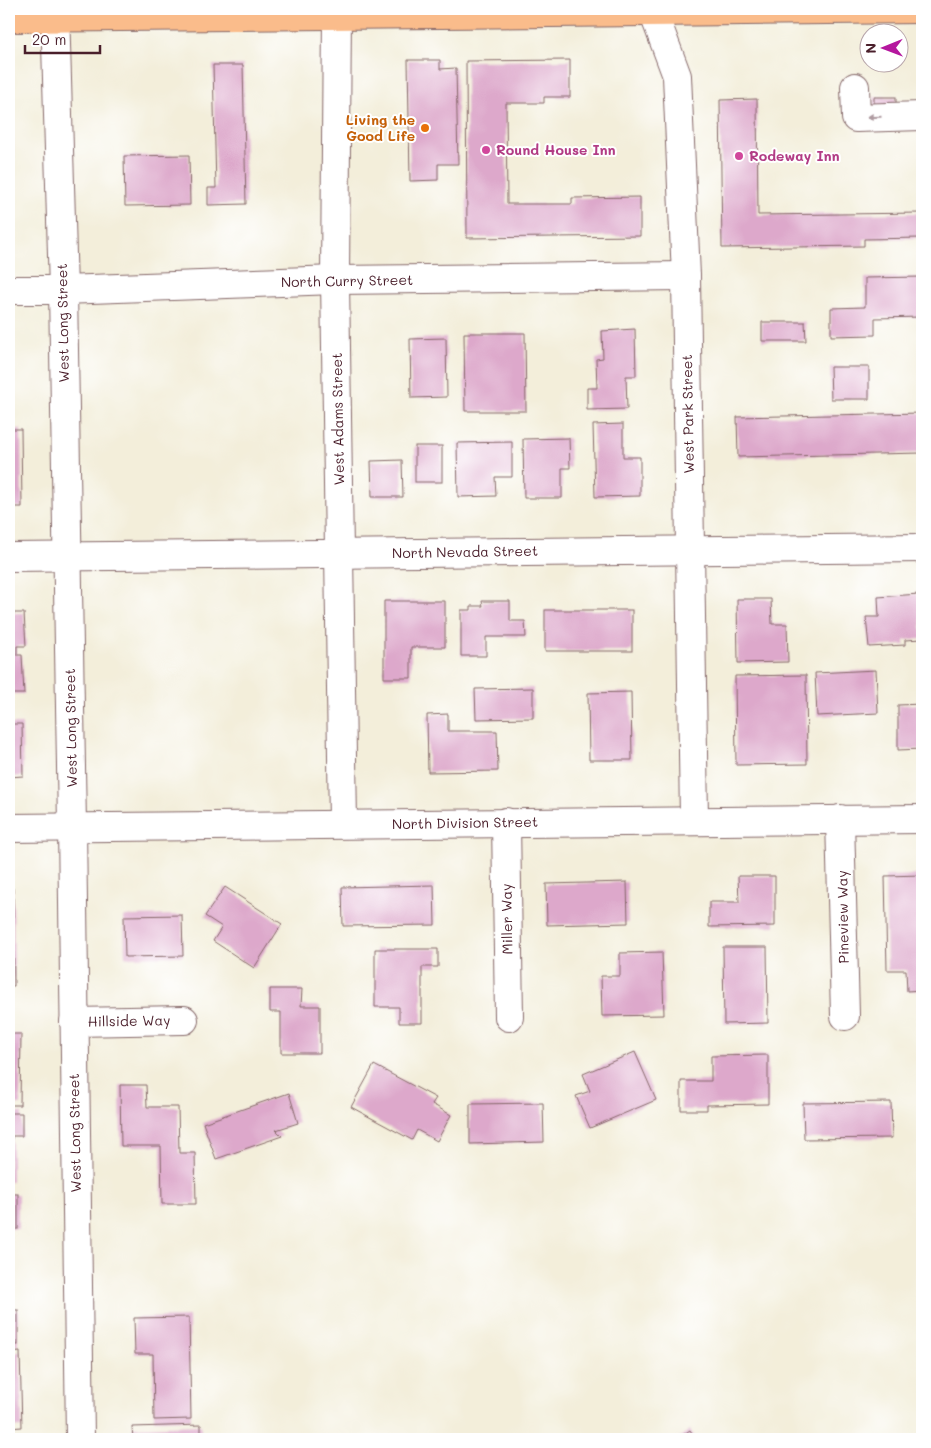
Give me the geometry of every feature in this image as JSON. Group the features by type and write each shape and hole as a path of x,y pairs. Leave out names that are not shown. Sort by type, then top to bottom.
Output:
{"main road":[{"path":"9,18 55,13 922,9"}],"street":[{"name":"West Adams Street","path":"337,11 335,280 343,824"},
{"name":"West Park Street","path":"652,11 677,76 686,276 694,820"},
{"name":"West Long Street","path":"55,13 68,555 80,1439"},
{"path":"855,87 856,118 922,116"},
{"name":"North Curry Street","path":"9,290 63,290 335,280 686,276"},
{"name":"North Nevada Street","path":"9,556 922,548"},
{"name":"North Division Street","path":"9,828 922,818"},
{"name":"Pineview Way","path":"840,819 845,1016"},
{"name":"Miller Way","path":"506,822 509,1017"},
{"name":"Hillside Way","path":"74,1022 184,1020"}],"building":[{"path":"408,60 440,60 440,69 456,68 458,164 438,164 438,180 410,181"},
{"name":"Round House Inn","path":"570,60 570,97 544,97 544,103 506,103 507,204 572,204 572,198 640,197 640,236 467,238 466,61"},
{"path":"213,65 243,65 246,204 208,205 208,188 216,188"},
{"path":"874,97 896,97 896,108 874,108"},
{"name":"Rodeway Inn","path":"757,99 758,215 922,213 922,238 864,239 864,246 722,248 720,100"},
{"path":"9,135 13,135 14,169 9,169"},
{"path":"189,155 190,205 125,206 124,156"},
{"path":"922,277 922,317 875,318 875,335 831,336 831,308 865,307 865,278"},
{"path":"762,322 805,322 806,341 762,341"},
{"path":"635,329 636,376 626,376 627,409 587,410 587,388 597,388 596,359 603,358 602,331"},
{"path":"464,333 525,333 526,411 465,411"},
{"path":"446,338 447,397 411,398 410,339"},
{"path":"830,367 869,367 869,399 831,399"},
{"path":"922,413 922,453 738,457 737,417"},
{"path":"623,424 623,457 640,457 640,496 595,497 593,425"},
{"path":"9,429 21,429 22,507 9,507"},
{"path":"569,438 570,468 562,468 562,498 524,498 523,439"},
{"path":"512,442 512,477 495,477 496,496 458,497 457,443"},
{"path":"415,446 442,446 442,482 415,482"},
{"path":"402,460 403,497 372,497 371,461"},
{"path":"919,594 922,639 905,640 905,645 869,647 866,617 879,617 878,597"},
{"path":"737,599 771,599 772,624 787,624 788,662 738,663"},
{"path":"384,601 445,601 445,647 411,647 411,678 384,678"},
{"path":"482,601 510,601 510,621 525,621 526,637 486,637 486,656 461,656 461,610 471,610 471,606 483,606"},
{"path":"545,610 632,610 632,651 545,651"},
{"path":"9,613 24,613 26,646 17,646 17,655 22,655 24,694 9,694"},
{"path":"876,670 878,713 817,716 815,673"},
{"path":"806,675 807,764 736,765 735,676"},
{"path":"533,688 533,718 476,719 475,689"},
{"path":"631,692 632,760 589,760 588,693"},
{"path":"922,704 922,749 898,750 898,705"},
{"path":"448,714 448,731 497,731 498,771 428,772 427,715"},
{"path":"9,724 22,724 23,776 9,777"},
{"path":"922,875 922,990 907,991 906,970 887,970 885,876"},
{"path":"738,876 775,876 775,926 709,927 709,902 739,902"},
{"path":"627,882 628,923 547,925 546,884"},
{"path":"434,885 435,925 343,926 342,887"},
{"path":"225,887 282,924 254,968 213,941 222,927 205,916"},
{"path":"9,888 13,888 14,986 9,986"},
{"path":"182,915 183,956 125,957 124,916"},
{"path":"723,947 767,947 768,1023 724,1024"},
{"path":"375,949 438,949 438,967 422,967 422,1023 399,1023 399,1007 375,1007"},
{"path":"662,952 664,1015 602,1016 601,976 620,976 620,953"},
{"path":"270,989 302,989 301,1006 320,1006 320,1053 281,1053 281,1012 270,1012"},
{"path":"9,1034 21,1034 20,1105 9,1105"},
{"path":"635,1052 656,1100 590,1128 576,1096 590,1091 583,1074"},
{"path":"768,1055 768,1104 707,1105 707,1110 681,1110 681,1081 711,1081 711,1056"},
{"path":"374,1065 436,1098 432,1104 451,1115 437,1141 417,1130 412,1140 351,1107"},
{"path":"120,1085 146,1085 147,1107 178,1107 179,1153 195,1153 196,1204 162,1204 161,1146 121,1146"},
{"path":"289,1093 298,1123 276,1130 282,1136 216,1159 203,1123"},
{"path":"891,1102 892,1138 804,1139 803,1103"},
{"path":"543,1103 544,1142 470,1144 470,1104"},
{"path":"9,1113 22,1113 22,1136 12,1136 12,1182 9,1182"},
{"path":"9,1194 18,1194 18,1229 9,1229"},
{"path":"9,1310 18,1310 18,1345 9,1345"},
{"path":"189,1317 191,1419 154,1420 153,1354 135,1354 134,1318"},
{"path":"20,1352 22,1427 9,1428 9,1353"},
{"path":"201,1425 201,1439 133,1439 132,1427"},
{"path":"690,1430 696,1439 677,1439"}],"place":[{"name":"Living the Good Life","path":"425,128"},
{"name":"Round House Inn","path":"486,150"},
{"name":"Rodeway Inn","path":"739,156"}]}
